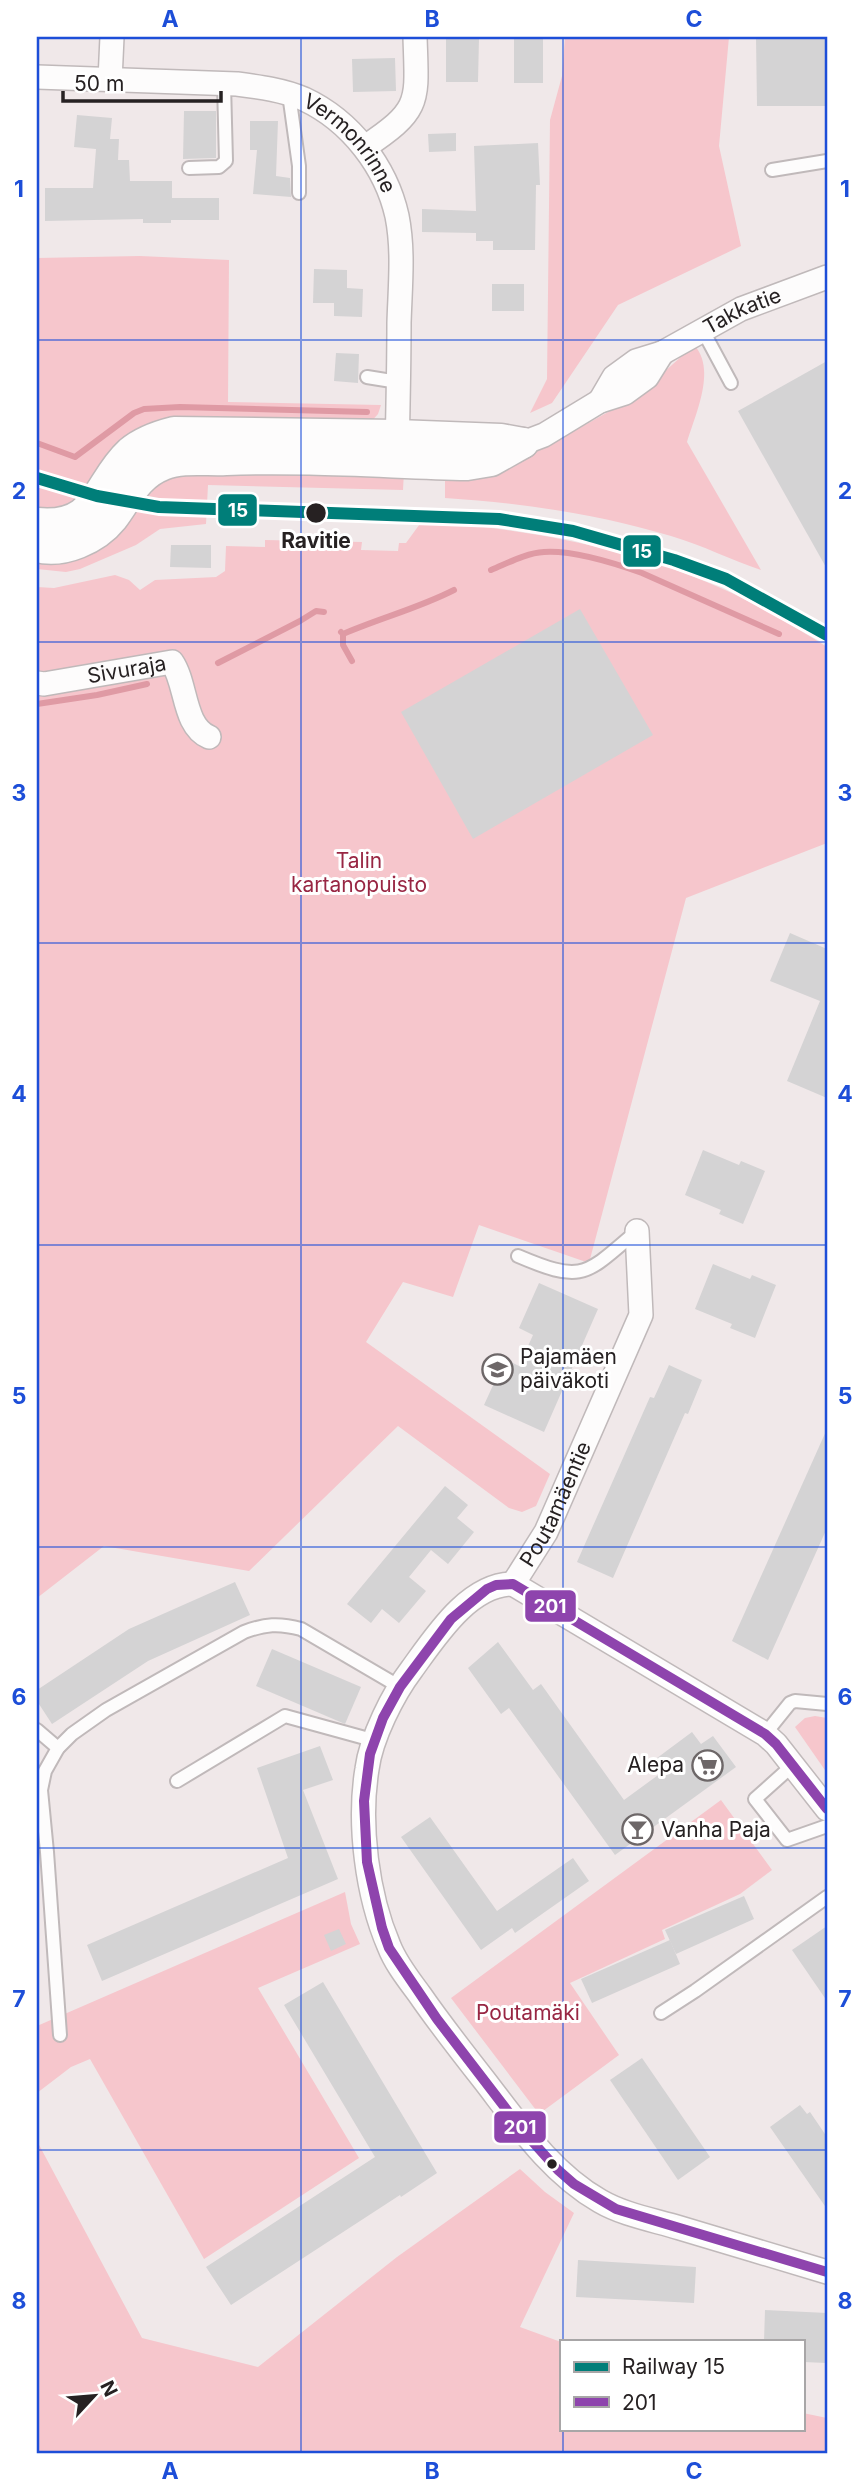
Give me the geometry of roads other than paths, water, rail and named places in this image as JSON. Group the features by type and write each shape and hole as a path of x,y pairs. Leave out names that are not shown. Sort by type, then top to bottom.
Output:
{"street":[{"path":"110,80 111,37"},
{"path":"365,147 411,109 416,85 415,37"},
{"name":"Vermonrinne","path":"37,77 262,87 289,94 318,107 350,131 365,147 387,186 397,219 400,272 397,449"},
{"name":"Takkatie","path":"523,443 544,435 600,401 614,377 636,360 662,354 741,309 827,277"},
{"path":"37,523 63,522 79,515 102,494 128,454 140,444 174,432 397,449 467,465 487,462 523,443"},
{"path":"37,547 45,550 62,548 91,537 112,519 128,493 140,480 165,464 186,460 253,459 397,449"},
{"name":"Sivuraja","path":"37,683 172,663 194,724 201,734 209,737"},
{"name":"Poutamäentie","path":"637,1231 641,1315 546,1532 513,1584 496,1585 472,1600 451,1619 400,1687 383,1718 366,1770 364,1801 367,1862 389,1948 437,2019 523,2131 558,2170 575,2184 616,2208 827,2272"},
{"path":"513,1584 765,1734 776,1744 827,1809"}],"lane":[{"path":"189,168 219,167 226,161 224,84"},
{"path":"289,94 299,166 299,194"},
{"path":"772,170 827,161"},
{"path":"702,330 730,383"},
{"path":"367,377 398,382"},
{"path":"518,1256 551,1270 575,1273 597,1265 637,1231"},
{"path":"60,2035 41,1790 45,1771 58,1748 72,1734 106,1710 244,1632 265,1624 283,1624 301,1629 400,1687"},
{"path":"765,1734 790,1703 827,1704"},
{"path":"177,1781 285,1716 376,1741"},
{"path":"37,1730 58,1748"},
{"path":"793,1765 755,1798 787,1840 827,1826"},
{"path":"661,2013 695,1992 827,1897"}],"waterway":[{"path":"37,443 75,457 134,413 144,409 180,407 367,412"},
{"path":"491,570 537,553 568,553 594,558 642,573 779,634"},
{"path":"341,632 343,634 454,590"},
{"path":"218,663 316,611 324,612"},
{"path":"343,634 343,645 352,661"},
{"path":"37,704 147,684"}],"rail line":[{"name":"15","path":"37,478 97,496 159,507 499,519 573,531 674,560 726,579 827,635"}],"place":[{"name":"Ravitie","path":"316,513"},
{"name":"Pajamäen päiväkoti","path":"497,1369"},
{"name":"Alepa","path":"707,1765"},
{"name":"Vanha Paja","path":"638,1830"}],"park label":[{"name":"Talin kartanopuisto","path":"359,873"},
{"name":"Poutamäki","path":"528,2013"}]}
